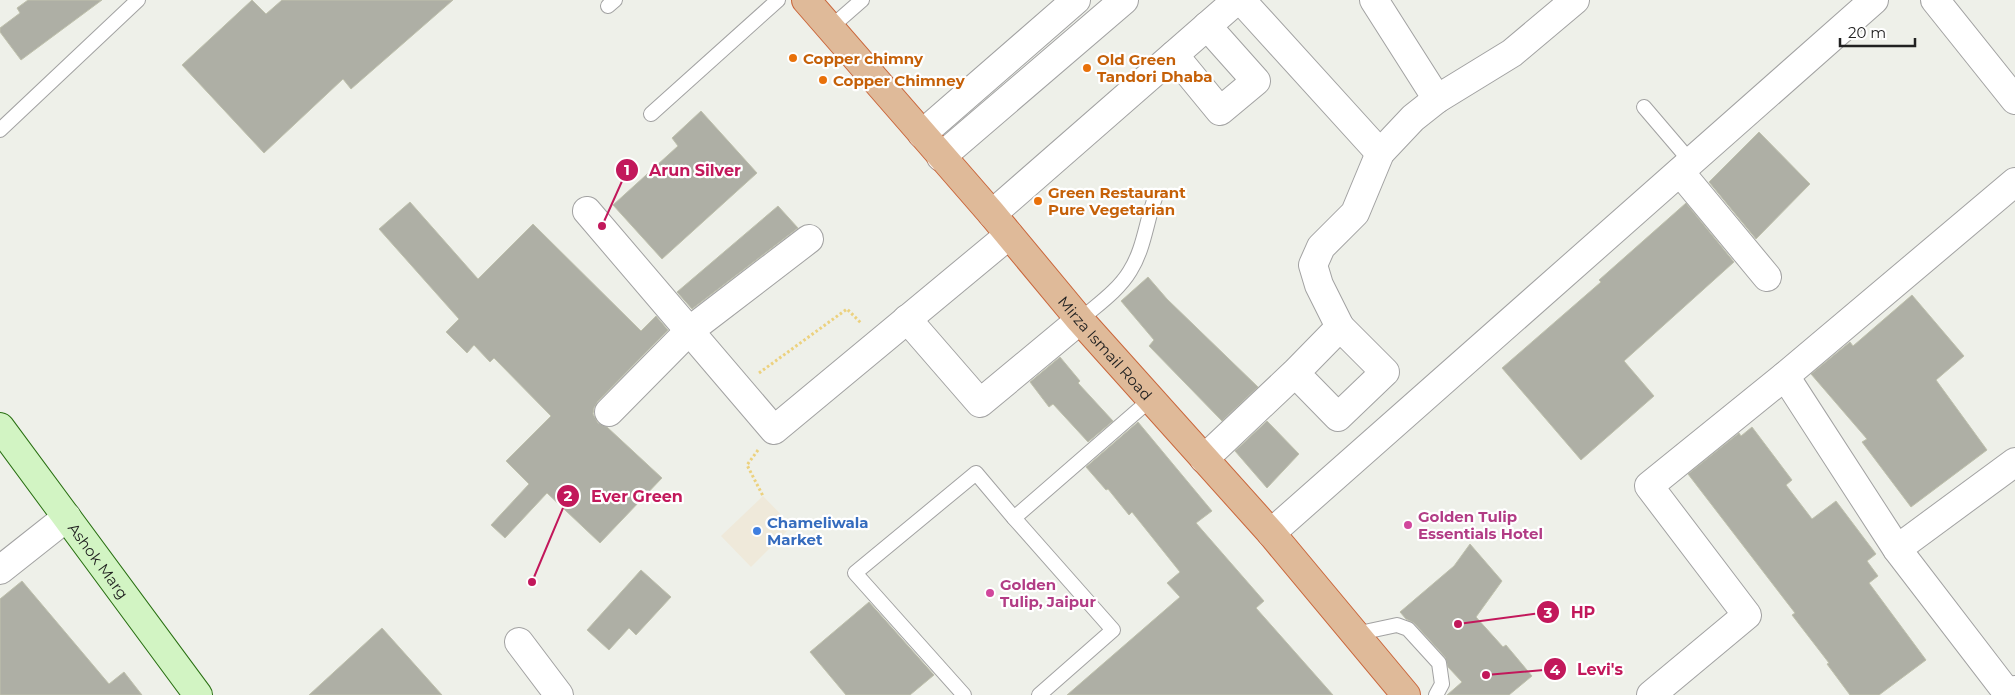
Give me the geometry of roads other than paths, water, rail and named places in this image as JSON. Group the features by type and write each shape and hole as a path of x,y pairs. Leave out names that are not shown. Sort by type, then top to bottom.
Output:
{"highway":[{"name":"Mirza Ismail Road","path":"806,0 992,214 1080,320 1271,533 1406,695"}],"street":[{"path":"922,134 1076,0"},
{"path":"941,157 1124,0"},
{"path":"992,214 1237,0"},
{"path":"1241,0 1380,153"},
{"path":"1374,0 1437,99"},
{"path":"1295,373 1338,418 1384,372 1340,327 1318,285 1313,265 1320,247 1355,213 1380,153 1413,118 1437,99 1512,53 1575,0"},
{"path":"1271,533 1874,0"},
{"path":"1935,0 2015,100"},
{"path":"1174,55 1220,111 1256,81 1207,26"},
{"path":"1685,167 1767,277"},
{"path":"1651,695 1748,615 1648,486 1785,376 2015,182"},
{"path":"587,212 774,430 1009,235"},
{"path":"609,412 688,331 809,239"},
{"path":"907,319 980,403 1080,320"},
{"path":"1204,459 1295,373 1340,327"},
{"path":"1785,376 1897,549 2009,695 2015,690"},
{"name":"Ashok Marg","path":"0,427 198,695"},
{"path":"1897,549 2015,462"},
{"path":"0,570 67,517"},
{"path":"520,642 559,695"}],"lane":[{"path":"1,127 138,0"},
{"path":"651,114 778,0"},
{"path":"830,28 862,0"},
{"path":"1644,107 1685,167"},
{"path":"1080,320 1119,285 1130,271 1139,252 1155,198"},
{"path":"1014,518 1151,399"},
{"path":"964,695 855,573 976,473 1113,630 1038,695"},
{"path":"1355,634 1397,625 1408,629 1439,663 1442,684 1436,695"}],"place":[{"name":"Copper chimny","path":"793,58"},
{"name":"Old Green Tandori Dhaba","path":"1087,68"},
{"name":"Copper Chimney","path":"823,80"},
{"name":"Green Restaurant Pure Vegetarian","path":"1038,201"},
{"name":"Arun Silver","path":"602,226"},
{"name":"Golden Tulip Essentials Hotel","path":"1408,525"},
{"name":"Chameliwala Market","path":"757,531"},
{"name":"Ever Green","path":"532,582"},
{"name":"Golden Tulip, Jaipur","path":"990,593"},
{"name":"HP","path":"1458,624"},
{"name":"Levi's","path":"1486,675"}]}
